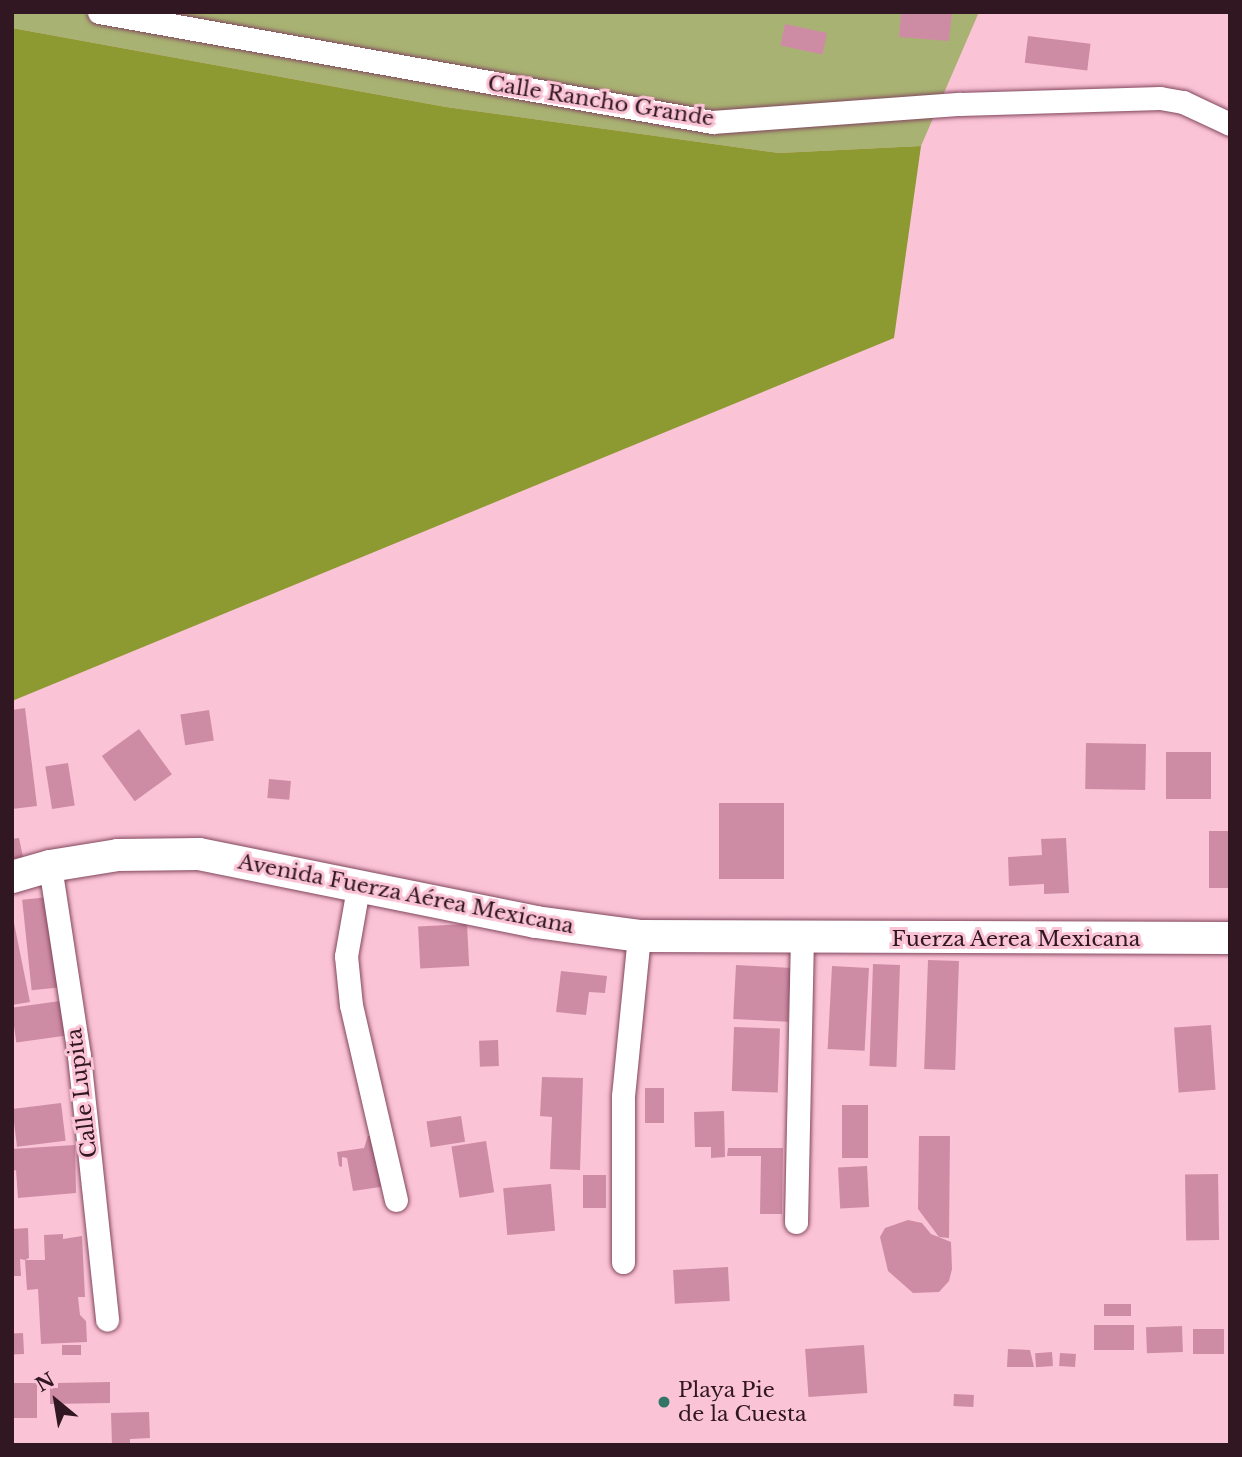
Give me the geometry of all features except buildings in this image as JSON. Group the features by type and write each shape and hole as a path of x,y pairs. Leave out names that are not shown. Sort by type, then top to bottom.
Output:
{"main road":[{"name":"Avenida Fuerza Aérea Mexicana","path":"12,877 50,866 118,855 199,854 536,922 639,936 802,939"},
{"name":"Fuerza Aerea Mexicana","path":"802,939 1230,938"}],"street":[{"name":"Calle Rancho Grande","path":"99,12 712,122 960,104 1160,98 1183,102 1230,124"},
{"name":"Calle Lupita","path":"50,866 79,1056 107,1320"},
{"path":"358,888 346,956 351,1004 396,1200"},
{"path":"623,1262 623,1096 639,936"},
{"path":"796,1222 802,939"}],"green space":[{"path":"12,12 979,12 921,146 779,153 446,107 12,28"},
{"path":"12,28 446,107 779,153 921,146 894,338 12,701"}],"place":[{"name":"Playa Pie de la Cuesta","path":"664,1402"}]}
